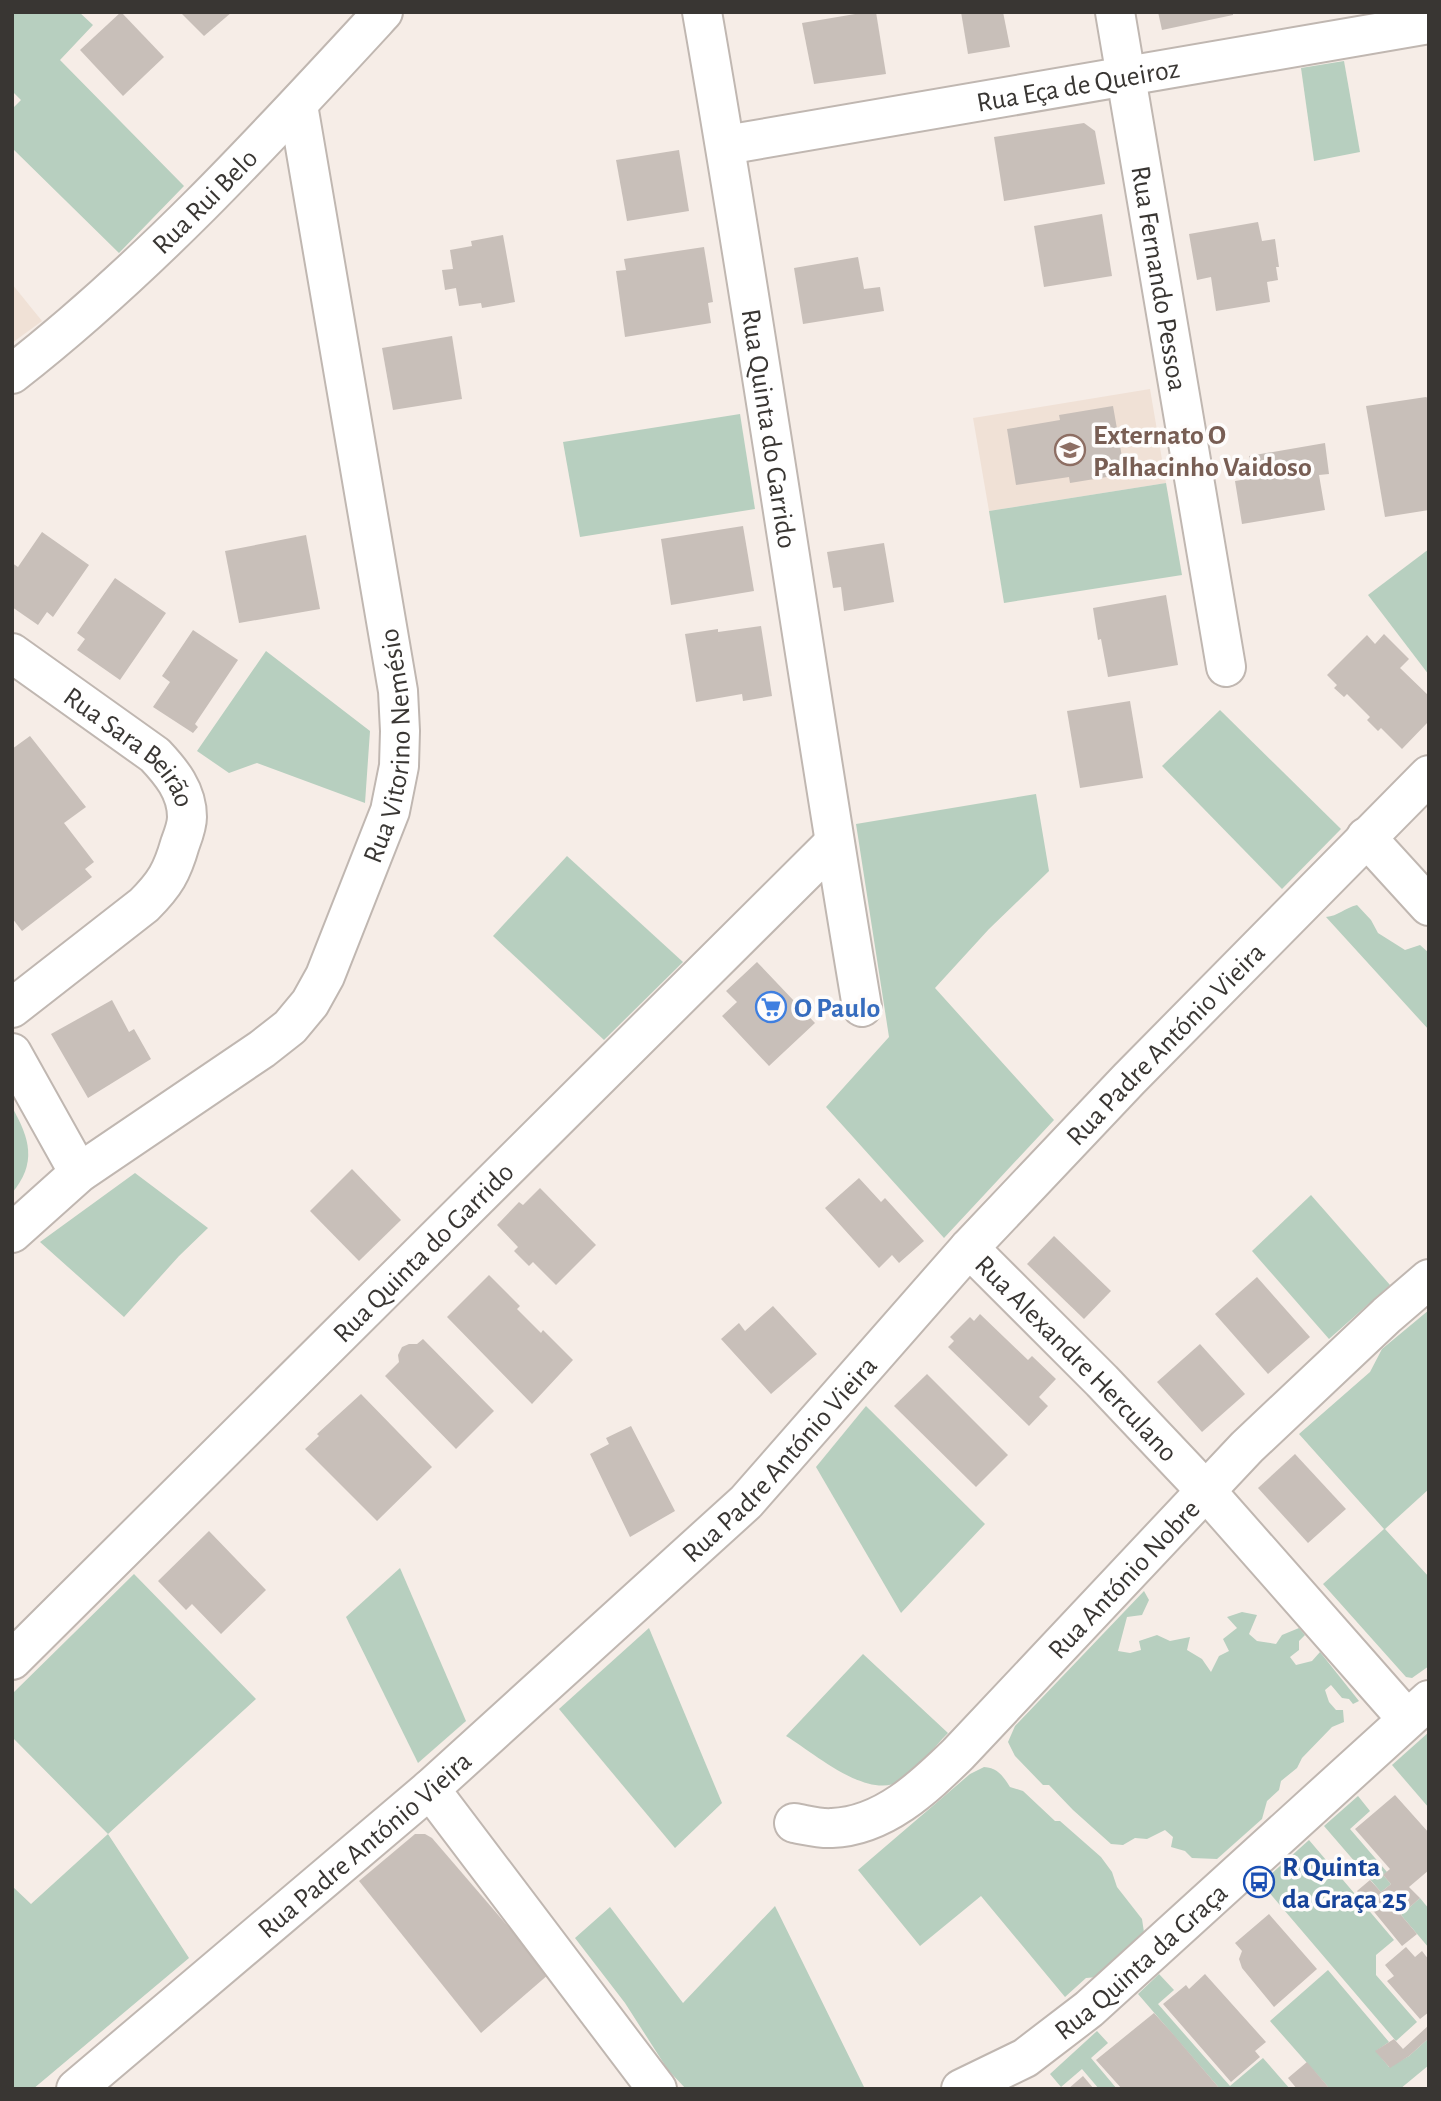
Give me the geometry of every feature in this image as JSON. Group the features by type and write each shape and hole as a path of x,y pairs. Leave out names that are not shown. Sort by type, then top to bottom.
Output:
{"street":[{"name":"Rua Rui Belo","path":"12,374 127,278 298,105 383,12"},
{"name":"Rua Quinta do Garrido","path":"702,12 726,145 862,1007"},
{"name":"Rua Fernando Pessoa","path":"1115,12 1226,667"},
{"name":"Rua Eça de Queiroz","path":"726,145 1429,24"},
{"name":"Rua Vitorino Nemésio","path":"12,1233 79,1173 290,1027 310,1003 325,976 390,811 399,766 398,691 298,105"},
{"name":"Rua Sara Beirão","path":"12,653 155,755 173,774 183,795 188,818 173,870 161,888 144,905 12,1008"},
{"name":"Rua Padre António Vieira","path":"76,2089 430,1789 746,1502 969,1248 1129,1079 1429,775"},
{"path":"1366,837 1429,906"},
{"name":"Rua Quinta do Garrido","path":"12,1660 834,843"},
{"path":"12,1053 79,1173"},
{"name":"Rua Alexandre Herculano","path":"969,1248 1102,1381 1418,1710"},
{"name":"Rua António Nobre","path":"794,1823 832,1828 865,1822 894,1808 926,1785 1247,1447 1429,1279"},
{"name":"Rua Quinta da Graça","path":"961,2089 1026,2058 1089,2009 1418,1710"},
{"path":"430,1789 657,2089"}],"shaded area":[{"path":"12,284 42,321 12,343"},
{"name":"Externato O Palhacinho Vaidoso","path":"1150,389 1166,483 989,511 973,418"}],"green space":[{"path":"12,12 79,12 93,25 60,60 184,186 119,253 12,148 12,109 21,100 12,91"},
{"path":"1344,61 1360,152 1314,161 1301,68"},
{"path":"740,414 755,509 580,537 563,442"},
{"path":"1166,483 1182,575 1004,603 989,511"},
{"path":"1429,549 1429,675 1368,595"},
{"path":"266,651 370,731 365,803 257,763 229,773 197,751"},
{"path":"1220,710 1341,829 1282,889 1162,766"},
{"path":"1036,794 1049,871 989,929 935,988 1054,1120 944,1238 826,1107 889,1037 856,824"},
{"path":"567,856 683,962 604,1040 493,936"},
{"path":"1357,905 1371,920 1378,933 1405,950 1420,945 1429,953 1429,1030 1326,917"},
{"path":"12,1107 27,1140 28,1161 20,1182 12,1193"},
{"path":"135,1173 208,1228 124,1317 40,1242"},
{"path":"1311,1195 1390,1285 1329,1339 1252,1251"},
{"path":"1429,1310 1429,1489 1385,1529 1429,1577 1429,1666 1412,1678 1406,1677 1323,1584 1384,1529 1299,1434 1370,1372 1382,1349"},
{"path":"866,1406 985,1524 901,1613 816,1467"},
{"path":"400,1568 466,1721 418,1763 346,1617"},
{"path":"134,1574 256,1699 108,1834 12,1737 12,1694"},
{"path":"1144,1591 1149,1600 1142,1615 1127,1617 1118,1651 1130,1653 1141,1650 1139,1641 1157,1635 1170,1641 1190,1637 1187,1650 1202,1659 1211,1672 1219,1656 1229,1651 1223,1639 1237,1628 1227,1617 1242,1612 1257,1615 1249,1634 1257,1641 1276,1644 1282,1635 1299,1628 1305,1635 1299,1641 1299,1650 1290,1657 1296,1665 1312,1661 1320,1652 1359,1701 1353,1704 1349,1699 1342,1698 1331,1685 1325,1690 1329,1702 1336,1710 1343,1710 1344,1722 1332,1727 1302,1758 1297,1768 1281,1781 1279,1790 1267,1801 1262,1819 1217,1859 1192,1858 1185,1851 1171,1847 1173,1837 1165,1830 1147,1839 1135,1838 1123,1845 1111,1844 1049,1785 1043,1785 1015,1756 1008,1742 1015,1726"},
{"path":"649,1628 722,1803 675,1848 559,1709"},
{"path":"863,1654 948,1733 908,1775 889,1785 874,1785 842,1773 786,1736"},
{"path":"1429,1732 1429,1808 1392,1765"},
{"path":"984,1767 997,1771 1010,1787 1023,1791 1055,1821 1060,1821 1101,1857 1112,1872 1117,1887 1142,1919 1145,1939 1137,1946 1126,1948 1123,1956 1098,1977 1086,1978 1065,1997 981,1896 920,1946 858,1870 970,1774"},
{"path":"1358,1796 1370,1811 1350,1829 1387,1872 1383,1875 1391,1884 1381,1892 1324,1826"},
{"path":"108,1834 189,1958 33,2089 12,2089 12,1886 31,1904"},
{"path":"1309,1840 1394,1940 1376,1955 1376,1975 1417,2022 1396,2041 1261,1883"},
{"path":"1420,1898 1429,1909 1429,1948 1401,1915"},
{"path":"775,1906 865,2089 686,2089 668,2070 625,2003 575,1938 610,1907 683,2003"},
{"path":"1328,1970 1389,2042 1376,2051 1389,2067 1409,2056 1429,2038 1429,2065 1400,2089 1330,2089 1270,2021"},
{"path":"1159,1974 1174,1990 1158,2004 1230,2086 1263,2058 1290,2089 1220,2089 1138,1994"},
{"path":"1097,2031 1108,2043 1091,2058 1117,2089 1099,2089 1082,2069 1061,2087 1050,2074"}],"building":[{"path":"121,12 164,57 123,96 80,50"},
{"path":"180,12 232,12 204,36"},
{"path":"876,12 886,74 814,84 802,23"},
{"path":"961,12 1003,12 1010,47 968,54"},
{"path":"1158,12 1233,12 1233,15 1162,30"},
{"path":"1084,123 1095,131 1105,184 1004,201 994,137"},
{"path":"679,150 689,211 627,221 616,160"},
{"path":"1102,214 1112,276 1044,287 1034,226"},
{"path":"1258,222 1262,241 1275,239 1278,280 1267,282 1270,302 1216,311 1211,277 1197,280 1189,234"},
{"path":"503,235 515,302 482,308 481,303 459,306 456,288 445,290 442,270 453,269 450,250 472,246 471,241"},
{"path":"704,247 713,302 708,303 711,323 625,337 616,271 626,270 624,259"},
{"path":"858,257 864,289 880,287 884,311 803,324 794,268"},
{"path":"452,336 462,399 393,410 382,348"},
{"path":"1426,397 1429,399 1429,510 1385,517 1366,406"},
{"path":"1113,406 1125,474 1070,483 1069,477 1016,485 1007,429 1060,420 1059,415"},
{"path":"1325,443 1329,474 1319,475 1325,510 1242,524 1235,481 1253,478 1249,456"},
{"path":"743,526 754,591 671,605 661,539"},
{"path":"42,532 89,565 53,617 47,612 38,625 12,607 12,563 18,567"},
{"path":"306,535 320,609 239,623 225,551"},
{"path":"884,543 894,602 844,611 841,587 833,588 827,552"},
{"path":"115,578 166,613 120,680 77,650 85,639 77,633"},
{"path":"1166,595 1178,665 1108,677 1093,608"},
{"path":"761,626 772,696 743,701 742,694 696,702 685,634"},
{"path":"193,630 238,660 195,724 198,727 193,733 153,707 170,682 162,676"},
{"path":"1384,634 1409,659 1400,668 1429,696 1429,721 1402,749 1381,728 1378,731 1367,720 1370,717 1347,694 1344,697 1334,688 1337,685 1327,675 1367,635 1375,644"},
{"path":"1130,701 1143,778 1080,788 1067,711"},
{"path":"30,736 86,807 64,823 94,862 85,869 92,877 22,931 12,918 12,749"},
{"name":"O Paulo","path":"757,962 815,1023 769,1066 722,1016 737,1002 726,991"},
{"path":"112,1000 129,1032 134,1029 151,1059 88,1098 51,1034"},
{"path":"352,1169 401,1220 359,1261 310,1211"},
{"path":"859,1178 881,1202 885,1198 924,1241 899,1263 892,1255 879,1268 825,1208"},
{"path":"540,1188 596,1245 556,1285 533,1262 529,1266 514,1251 518,1247 497,1225 519,1202 523,1205"},
{"path":"1054,1236 1111,1291 1084,1319 1027,1264"},
{"path":"489,1275 520,1306 517,1309 573,1360 532,1404 447,1317"},
{"path":"1257,1277 1310,1337 1268,1374 1215,1314"},
{"path":"773,1306 817,1354 771,1394 721,1339 739,1323 745,1331"},
{"path":"980,1314 1028,1360 1032,1356 1056,1379 1039,1397 1048,1406 1029,1426 948,1347 954,1341 950,1337 970,1317 974,1321"},
{"path":"423,1339 494,1411 456,1449 385,1376 399,1362 398,1355 402,1347 417,1344"},
{"path":"1200,1344 1245,1394 1202,1432 1157,1382"},
{"path":"927,1374 1008,1455 976,1487 894,1406"},
{"path":"361,1394 432,1467 377,1521 305,1449 319,1436 317,1434"},
{"path":"631,1426 675,1511 630,1537 590,1454 609,1444 606,1438"},
{"path":"1295,1454 1346,1509 1308,1543 1258,1488"},
{"path":"209,1531 266,1590 221,1634 192,1604 186,1610 158,1581"},
{"path":"1395,1795 1429,1833 1429,1870 1409,1887 1420,1898 1401,1915 1417,1934 1402,1946 1357,1891 1370,1880 1381,1892 1391,1884 1383,1875 1390,1869 1355,1829"},
{"path":"415,1834 425,1834 432,1838 549,1974 481,2033 359,1881"},
{"path":"1269,1914 1317,1969 1274,2007 1242,1968 1239,1959 1242,1951 1235,1943"},
{"path":"1406,1947 1415,1957 1422,1951 1429,1960 1429,2012 1420,2019 1387,1981 1394,1976 1385,1965"},
{"path":"1205,1974 1266,2042 1255,2051 1260,2057 1231,2082 1163,2004 1186,1985 1189,1989"},
{"path":"1154,2013 1220,2089 1122,2089 1096,2060"},
{"path":"1429,2025 1429,2038 1390,2068 1375,2051 1394,2039 1403,2049"},
{"path":"1307,2062 1330,2089 1297,2089 1288,2078"},
{"path":"1083,2076 1094,2089 1068,2089"}],"place":[{"name":"Externato O Palhacinho Vaidoso","path":"1070,450"},
{"name":"O Paulo","path":"771,1007"},
{"name":"R Quinta da Graça 25","path":"1259,1882"}]}
